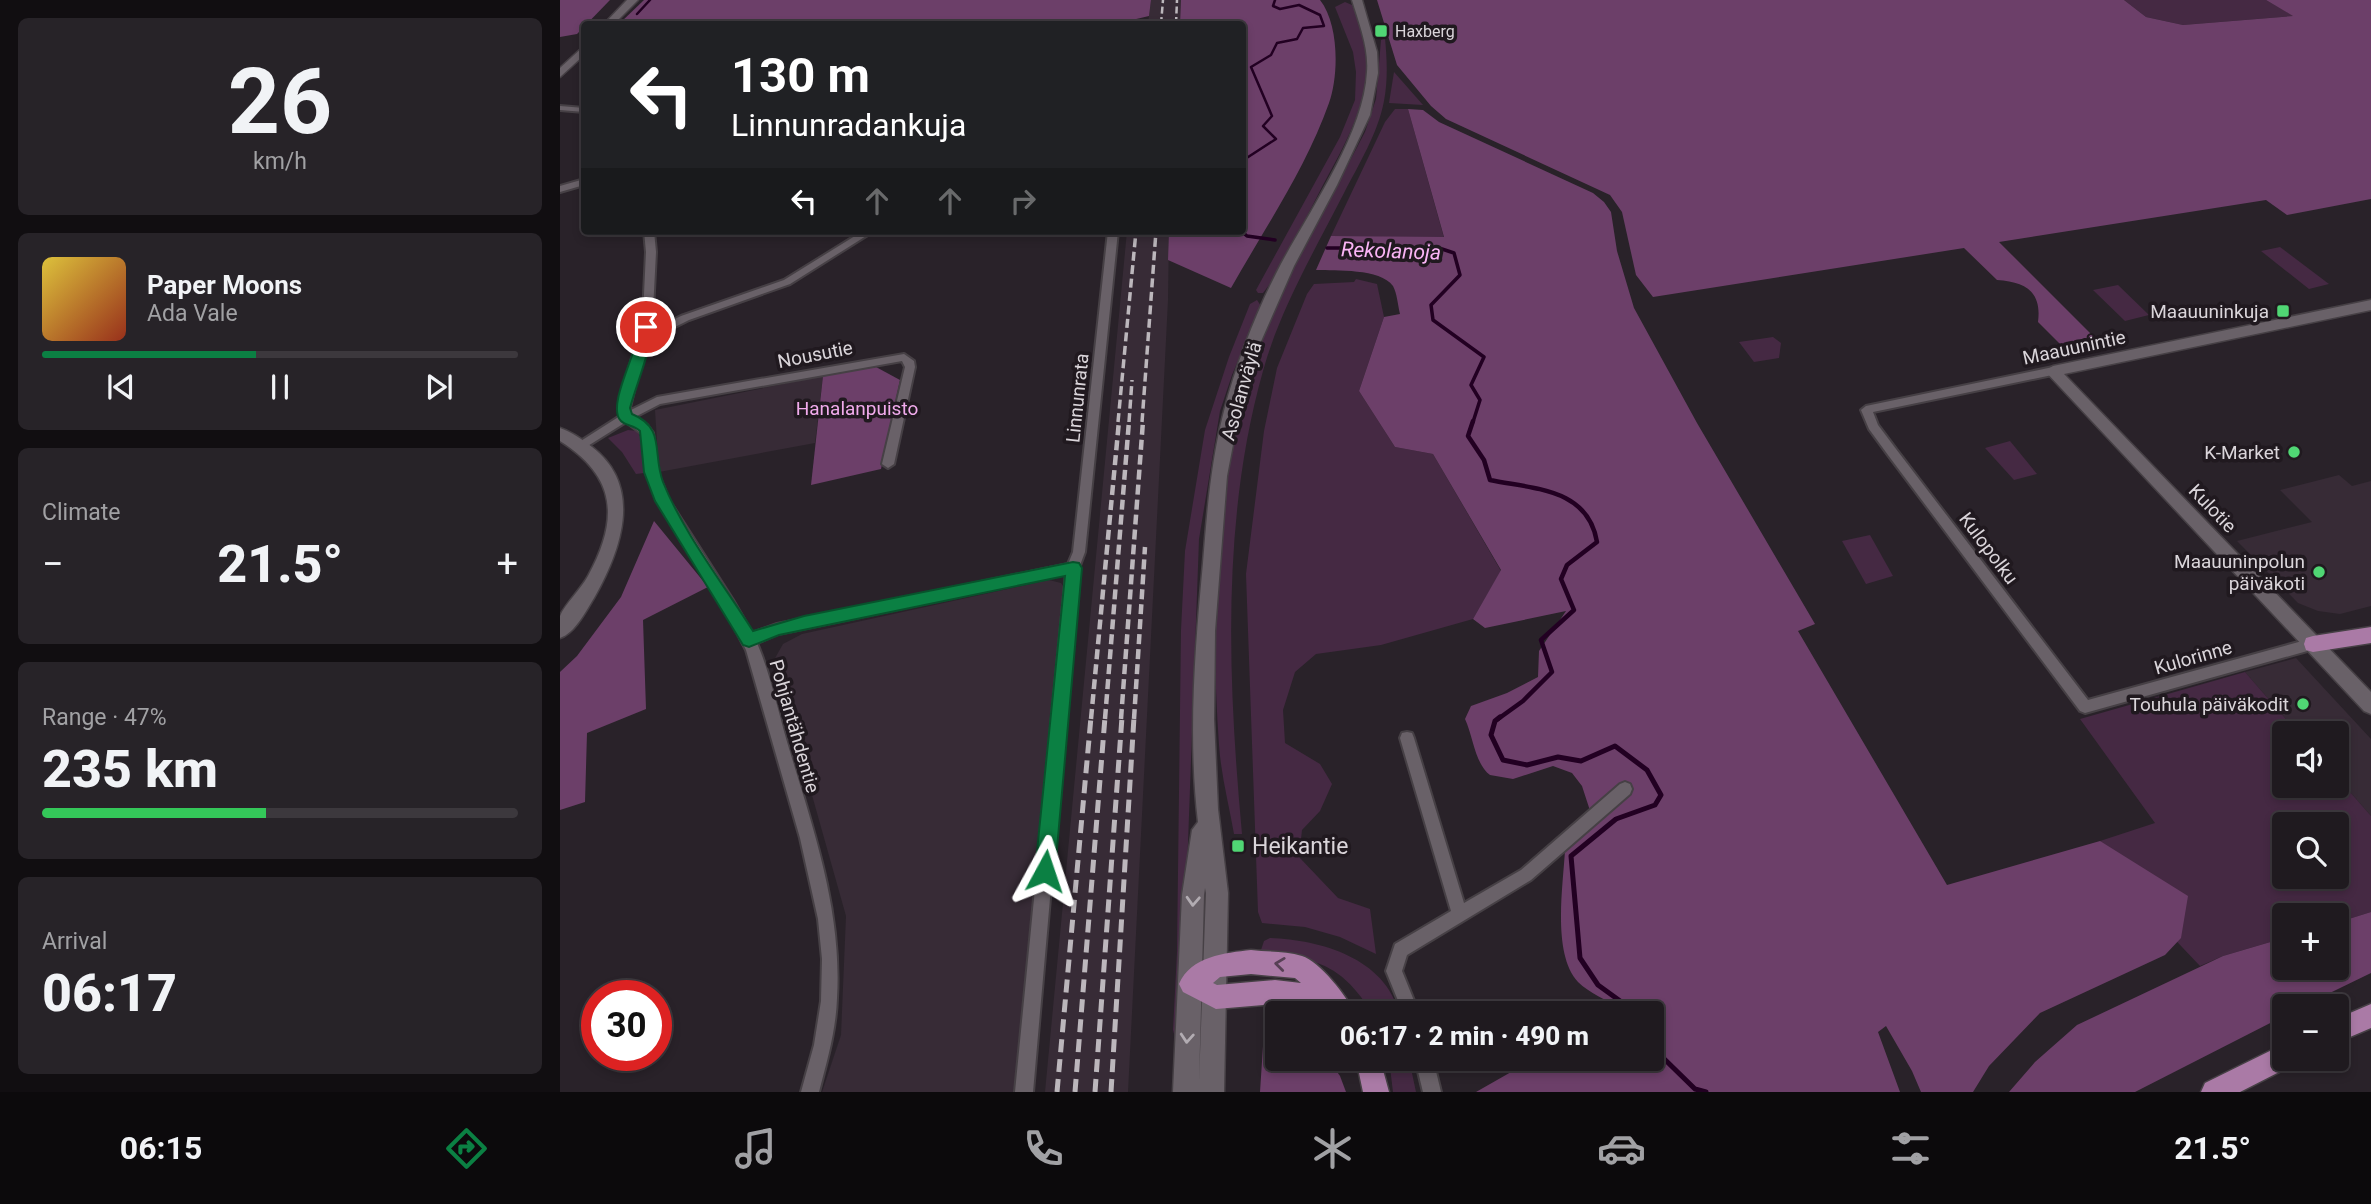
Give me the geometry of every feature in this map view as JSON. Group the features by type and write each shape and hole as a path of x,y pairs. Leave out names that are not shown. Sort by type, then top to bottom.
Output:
{"main road":[{"path":"612,21 633,0"},
{"name":"Asolanväylä","path":"1211,1092 1216,997 1217,893 1206,809 1204,719 1206,631 1219,476 1231,413 1248,355 1287,265 1331,185 1364,115 1373,73 1373,52 1358,2"},
{"path":"560,74 581,52"},
{"name":"Maauunintie","path":"2053,371 2371,305"},
{"name":"Kulotie","path":"2053,371 2371,705"},
{"path":"560,434 589,453 607,473 617,506 603,567 560,630"},
{"path":"2313,644 2371,635"},
{"name":"Asolanväylä","path":"1186,1092 1193,895 1206,809"},
{"path":"1314,1001 1275,992 1216,997 1191,984 1216,966 1251,962 1300,967 1332,1001"},
{"path":"2349,1025 2371,1016"},
{"path":"2214,1092 2272,1062"},
{"path":"1371,1071 1376,1092"}],"street":[{"path":"560,108 581,110"},
{"path":"560,189 581,183"},
{"path":"579,446 626,417 623,408 637,358 647,337 649,235"},
{"path":"647,337 674,323 786,282 862,235"},
{"name":"Linnunrata","path":"1024,1092 1073,568 1079,552 1113,235"},
{"name":"Nousutie","path":"626,417 657,401 904,357 909,361 910,367 888,464"},
{"name":"Maauunintie","path":"1866,410 2053,371"},
{"name":"Kulopolku","path":"1866,410 1873,426 2085,707"},
{"name":"Pohjantähdentie","path":"626,417 640,423 647,430 652,472 663,501 749,640 822,887 831,943 831,1002 822,1056 810,1092"},
{"path":"749,640 777,629 1073,568"},
{"name":"Kulorinne","path":"2085,707 2313,644"},
{"path":"1407,738 1460,915"},
{"path":"1406,1001 1395,971 1396,959 1401,950 1526,875 1625,789"},
{"path":"1427,1071 1432,1092"}],"shaded area":[{"path":"1151,0 1181,0 1180,21 1148,21"},
{"path":"2124,0 2266,0 2294,16 2183,25 2146,17"},
{"path":"1345,2 1352,5 1362,30 1366,76 1362,98 1346,141 1273,280 1263,293 1258,293 1256,290 1340,137 1355,100 1356,72 1353,52 1335,7"},
{"path":"1385,38 1386,85 1373,137 1299,280 1279,325 1263,371 1249,427 1234,543 1231,660 1242,834 1234,834 1220,756 1215,648 1218,549 1231,451 1256,356 1279,298 1365,132 1376,99 1381,40"},
{"path":"1394,72 1423,105 1389,103"},
{"path":"1395,109 1408,109 1444,238 1331,236 1385,122"},
{"path":"1127,235 1169,235 1168,300 1128,1092 1045,1092"},
{"path":"2280,247 2329,284 2309,289 2261,251"},
{"path":"1356,279 1377,284 1384,317 1359,391 1395,447 1433,454 1501,571 1473,619 1381,645 1316,654 1295,672 1283,710 1285,743 1320,764 1332,784 1320,811 1302,830 1299,857 1338,898 1370,909 1376,954 1340,937 1305,927 1262,923 1258,912 1246,574 1264,431 1277,368 1307,294 1314,284 1354,282"},
{"path":"2118,285 2149,315 2125,321 2093,290"},
{"path":"1257,300 1261,306 1220,411 1199,539 1185,926 1176,1041 1173,1030 1185,551 1205,430 1250,304"},
{"path":"1773,337 1781,343 1779,358 1754,362 1739,342"},
{"path":"823,376 815,443 659,472 655,410"},
{"path":"628,430 637,431 641,438 644,473 636,474 622,452 608,438"},
{"path":"2010,441 2037,474 2014,480 1985,448"},
{"name":"Maauuninpolun päiväkoti","path":"2339,475 2352,486 2371,481 2371,606 2340,614 2318,611 2298,603 2237,541 2312,522 2280,490"},
{"path":"1870,535 1893,576 1866,584 1842,541"},
{"path":"1049,580 1061,583 1065,589 1016,1092 822,1092 841,1035 846,916 774,660 783,644 802,634"},
{"path":"2296,658 2371,739 2371,816 2349,791 2349,721 2288,721 2245,672"},
{"path":"2245,672 2288,721 2272,721 2272,798 2349,798 2349,791 2371,816 2371,912 2349,919 2349,903 2272,903 2272,942 2200,966 2146,909 2100,841 2155,823 2080,719"},
{"path":"1270,938 1310,943 1348,956 1380,978 1395,1001 1364,1001 1349,983 1325,966 1296,958 1260,953 1264,941"},
{"path":"1390,1071 1412,1071 1416,1092 1393,1092"}],"green space":[{"path":"560,0 610,0 590,21 581,21 581,30 577,34 560,37"},
{"path":"644,0 1151,0 1149,16 1128,21 622,21"},
{"path":"1181,0 1320,0 1331,22 1334,36 1336,64 1332,92 1320,127 1297,174 1231,288 1168,260 1169,235 1246,235 1246,21 1180,21"},
{"path":"1377,0 2124,0 2146,17 2183,25 2293,16 2266,0 2371,0 2371,199 2287,215 2266,200 1999,242 2103,346 2069,353 2038,322 2037,303 2030,290 2016,283 1997,280 1964,248 1653,297 1636,275 1622,212 1610,195 1446,119 1431,106 1397,65"},
{"path":"1408,109 1423,110 1439,122 1593,193 1604,202 1611,212 1617,251 1634,308 1697,423 1815,624 1798,631 1947,885 2100,841 2188,896 2181,938 2165,955 2040,1013 1989,1066 1973,1092 1921,1092 1886,1026 1878,1032 1900,1092 1476,1092 1513,1071 1664,1071 1664,1001 1607,1001 1578,982 1565,955 1561,901 1565,850 1595,826 1582,786 1572,773 1553,766 1513,779 1490,775 1481,764 1465,719 1471,706 1507,693 1538,677 1539,651 1566,611 1485,628 1473,619 1501,570 1433,454 1395,447 1359,391 1384,317 1400,314 1393,286 1387,280 1368,273 1316,270 1331,236 1444,237"},
{"name":"Hanalanpuisto","path":"876,367 900,380 881,469 811,485 823,376"},
{"path":"654,521 708,587 643,620 646,709 587,733 585,802 560,810 560,672 577,656 621,597"},
{"path":"2371,912 2371,973 2328,994 2272,994 2272,1022 2135,1092 2009,1092 2035,1062 2077,1025 2223,956 2272,942 2272,980 2349,980 2349,919"},
{"path":"1265,1039 1265,1071 1336,1071 1346,1092 1260,1092"}],"waterway":[{"path":"637,14 650,0"},
{"name":"Rekolanoja","path":"1246,158 1276,139 1263,126 1272,116 1251,67 1271,55 1277,43 1297,39 1303,28 1324,26 1320,15 1299,5 1280,9 1273,6 1275,0"},
{"name":"Rekolanoja","path":"1246,235 1275,240"},
{"name":"Rekolanoja","path":"1327,248 1397,248 1424,253 1442,249 1454,253 1460,275 1431,305 1433,320 1484,357 1471,385 1480,400 1473,422"},
{"name":"Rekolanoja","path":"1473,421 1468,436 1484,460 1490,480 1541,489 1571,501 1583,511 1592,524 1597,542 1567,565 1561,579 1574,610 1541,640 1552,672 1523,701 1498,719"},
{"name":"Rekolanoja","path":"1500,717 1495,721 1491,735 1503,760 1527,765 1558,757 1581,761 1615,746 1647,770 1661,795 1655,805 1616,819 1571,856 1580,958 1598,985 1620,1001"},
{"name":"Rekolanoja","path":"1664,1059 1695,1089 1706,1092"}],"railway":[{"path":"1161,21 1163,0"},
{"path":"1176,21 1177,0"},
{"path":"1118,422 1136,235"},
{"path":"1142,422 1156,235"},
{"path":"1129,422 1132,380"},
{"path":"1091,719 1119,421"},
{"path":"1105,719 1129,421"},
{"path":"1121,719 1143,421"},
{"path":"1134,719 1145,547"},
{"path":"1057,1092 1091,717"},
{"path":"1075,1092 1105,717"},
{"path":"1095,1092 1122,717"},
{"path":"1111,1092 1134,717"}],"place":[{"name":"Haxberg","path":"1381,31"},
{"name":"Maauuninkuja","path":"2283,311"},
{"name":"K-Market","path":"2294,452"},
{"name":"Maauuninpolun päiväkoti","path":"2319,572"},
{"name":"Touhula päiväkodit","path":"2303,704"},
{"name":"Heikantie","path":"1238,846"}],"route":[{"path":"646,327 647,337 637,358 623,408 626,417 640,423 647,430 652,472 663,501 749,640 777,629 858,611 1073,568 1045,871"}]}
